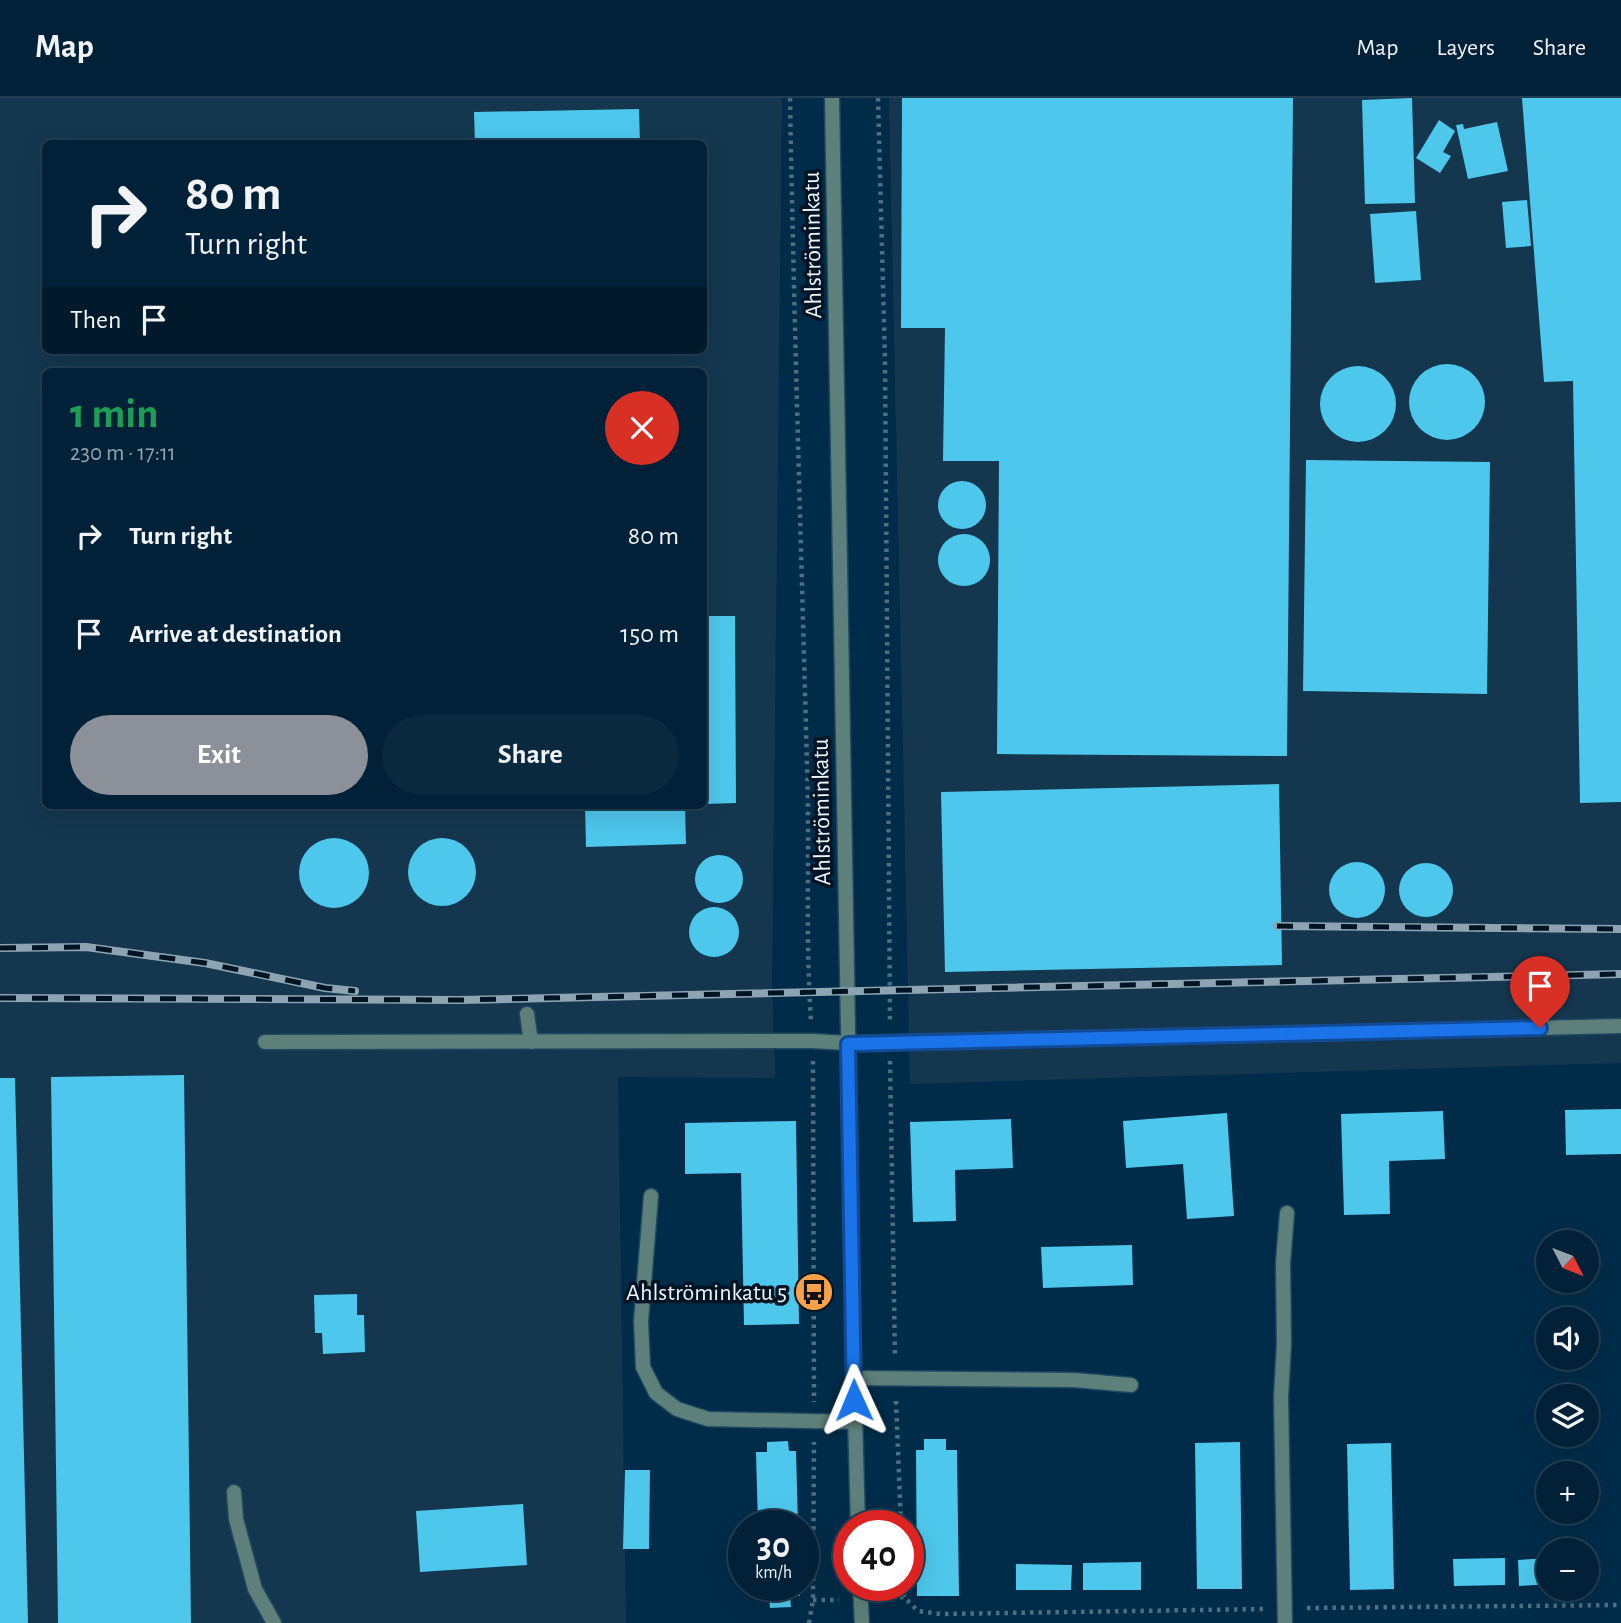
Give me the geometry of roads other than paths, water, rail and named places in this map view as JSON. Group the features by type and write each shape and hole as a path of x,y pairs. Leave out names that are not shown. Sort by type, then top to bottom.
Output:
{"street":[{"name":"Ahlströminkatu","path":"832,98 858,1510"},
{"path":"527,1014 531,1042"},
{"path":"265,1042 813,1041 848,1044 1621,1026"},
{"path":"650,1196 641,1321 643,1367 656,1393 677,1409 708,1419 855,1422"},
{"path":"1284,1616 1281,1397 1284,1344 1283,1263 1287,1213"},
{"path":"854,1378 1074,1380 1131,1385"},
{"path":"234,1492 236,1519 255,1589 274,1623"},
{"path":"861,1601 862,1623"}],"railway":[{"path":"1277,926 1621,929"},
{"path":"0,948 86,947 205,963 325,988 355,991"},
{"path":"0,998 460,1000 1621,974"}],"place":[{"name":"Ahlströminkatu 5","path":"814,1292"}]}
